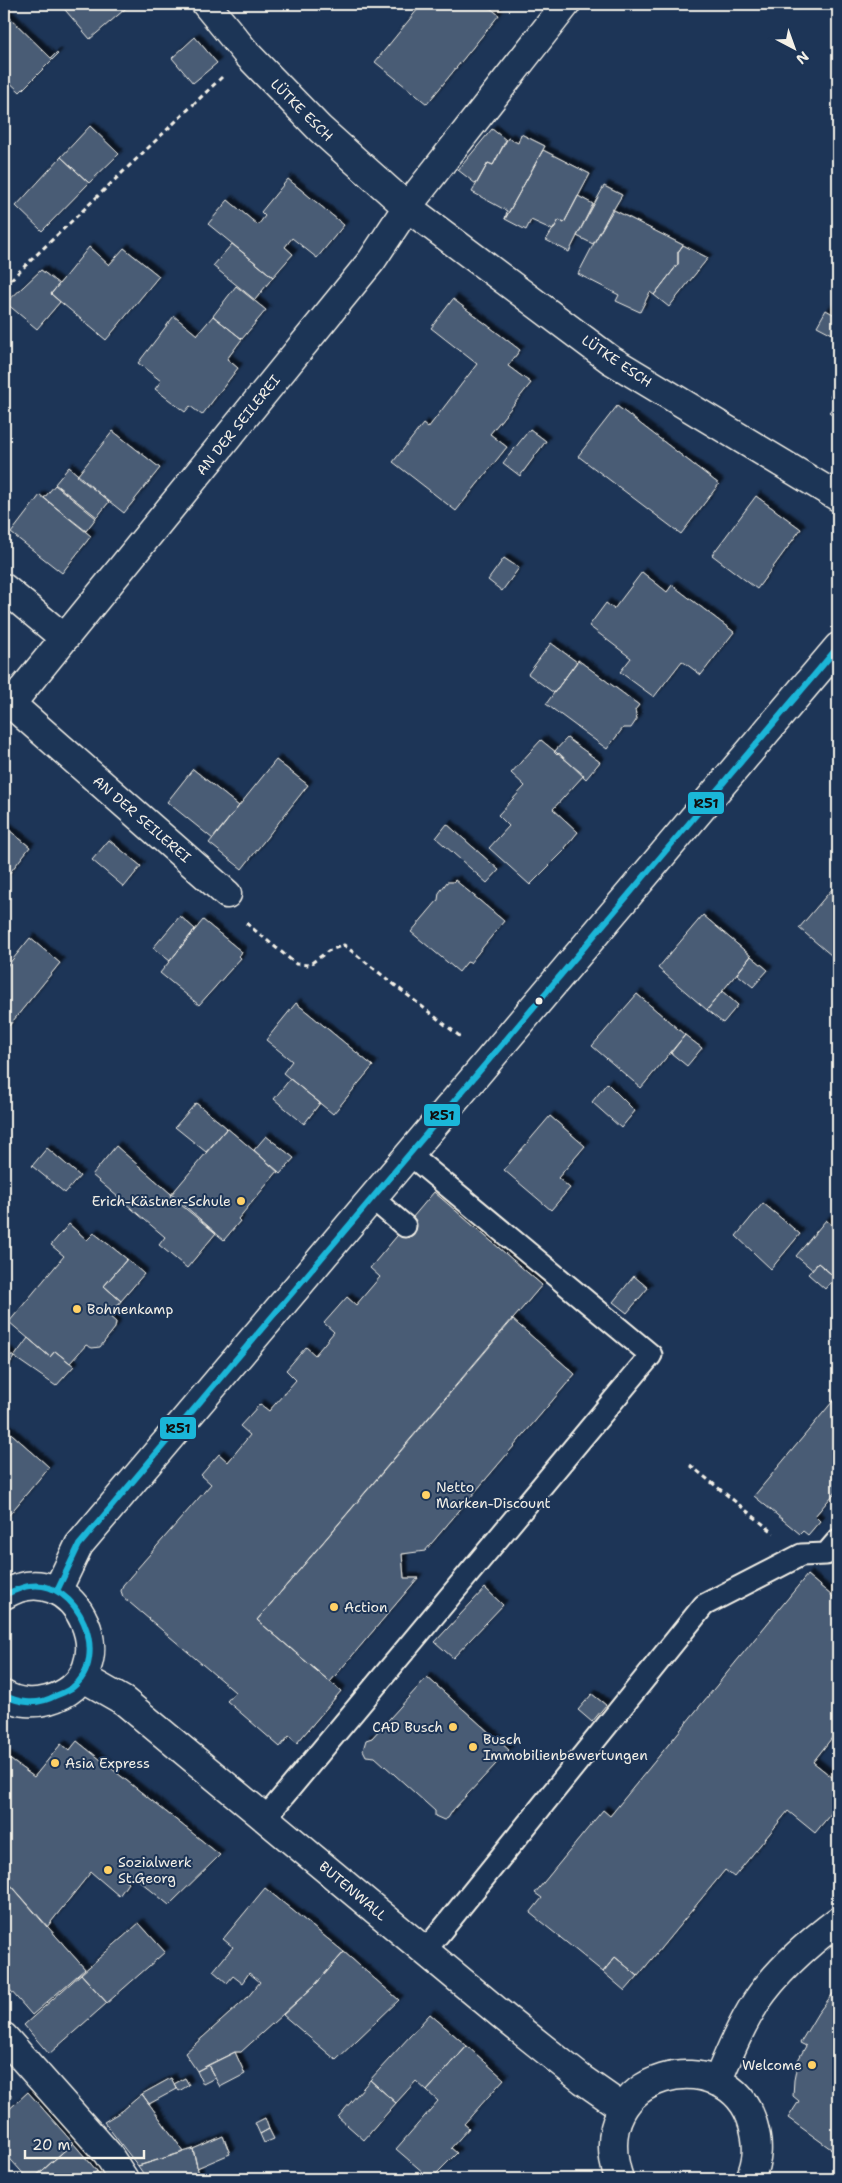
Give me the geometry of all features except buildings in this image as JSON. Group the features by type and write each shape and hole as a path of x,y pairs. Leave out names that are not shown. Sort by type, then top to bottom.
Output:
{"street":[{"name":"LÜTKE ESCH","path":"206,4 247,54 320,129 407,207 611,360 838,497"},
{"path":"407,207 566,4"},
{"name":"AN DER SEILEREI","path":"227,894 7,706 372,260 407,207"},
{"path":"4,588 64,638"},
{"path":"57,1592 80,1544 838,647"},
{"path":"4,1595 25,1588 41,1587 57,1592 73,1603 85,1618 91,1638 89,1658 82,1676 70,1689 56,1698 40,1702 22,1702 4,1695"},
{"name":"BUTENWALL","path":"82,1676 124,1701 583,2080 623,2108"},
{"path":"718,2082 737,2036 757,2001 808,1944 838,1921"},
{"path":"4,2037 107,2153 124,2179"},
{"path":"618,2179 612,2161 612,2141 616,2122 623,2108 638,2092 652,2082 668,2076 684,2074 718,2082 737,2096 751,2117 758,2141 756,2165 750,2179"}],"lane":[{"path":"266,1817 651,1355 409,1154"},
{"path":"372,1198 405,1226"},
{"path":"425,1951 704,1605 800,1555 826,1554 838,1540"}],"path":[{"path":"4,286 247,54"},
{"path":"227,894 232,911 296,964 309,965 328,951 344,945 490,1060"},
{"path":"690,1465 746,1510"}],"transit line":[{"name":"R51","path":"57,1591 79,1545 838,647"},
{"name":"R51","path":"4,1595 29,1586 47,1587 62,1594 75,1607 84,1623 89,1640 89,1658 84,1675 72,1688 49,1699 36,1702 23,1702 4,1695"}],"place":[{"name":"Erich-Kästner-Schule","path":"241,1201"},
{"name":"Bohnenkamp","path":"77,1309"},
{"name":"Netto Marken-Discount","path":"426,1495"},
{"name":"Action","path":"334,1607"},
{"name":"CAD Busch","path":"453,1727"},
{"name":"Busch Immobilienbewertungen","path":"473,1747"},
{"name":"Asia Express","path":"55,1763"},
{"name":"Sozialwerk St.Georg","path":"108,1870"},
{"name":"Welcome","path":"812,2065"}]}
